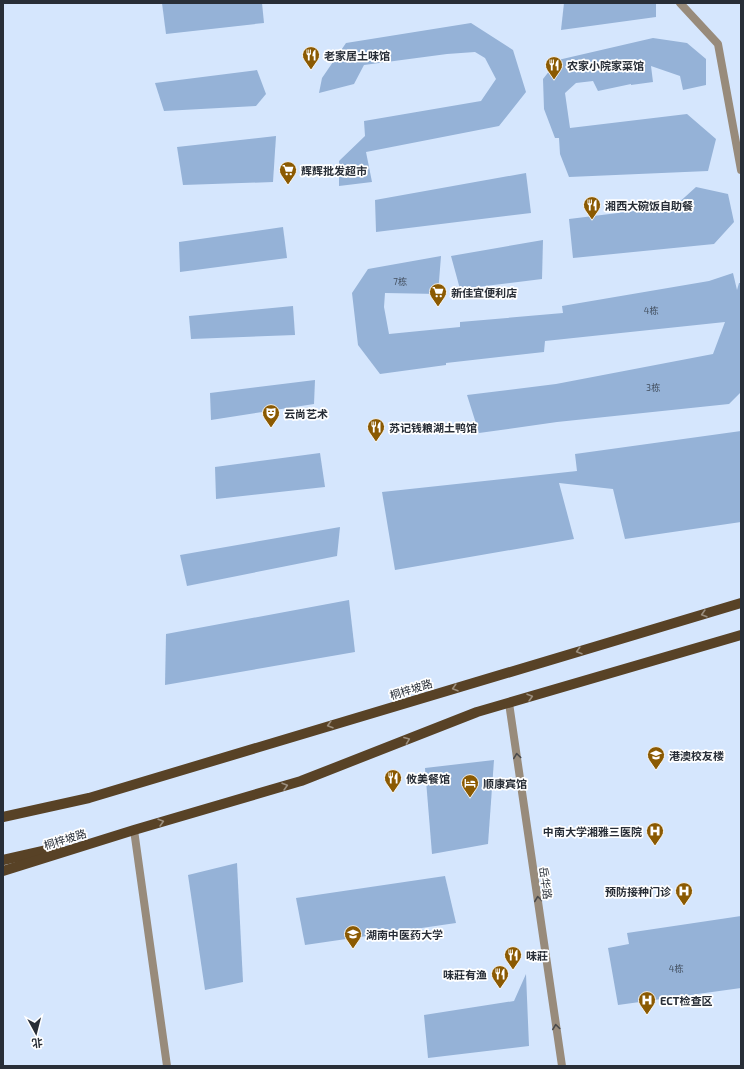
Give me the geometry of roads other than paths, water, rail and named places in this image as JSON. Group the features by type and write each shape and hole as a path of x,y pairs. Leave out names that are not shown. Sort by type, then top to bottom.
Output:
{"main road":[{"name":"桐梓坡路","path":"3,824 741,603"},
{"name":"桐梓坡路","path":"3,871 134,830 300,781 477,712 741,635"},
{"name":"桐梓坡路","path":"3,817 89,798"},
{"name":"桐梓坡路","path":"3,860 134,830"}],"street":[{"path":"680,3 718,44 741,170"},
{"name":"岳华路","path":"509,703 562,1066"},
{"path":"134,830 166,1066"}],"place":[{"name":"老家居土味馆","path":"311,70"},
{"name":"农家小院家菜馆","path":"554,80"},
{"name":"辉辉批发超市","path":"288,185"},
{"name":"湘西大碗饭自助餐","path":"592,220"},
{"name":"新佳宜便利店","path":"438,307"},
{"name":"云尚艺术","path":"271,428"},
{"name":"苏记钱粮湖土鸭馆","path":"376,442"},
{"name":"港澳校友楼","path":"656,770"},
{"name":"攸美餐馆","path":"393,793"},
{"name":"顺康宾馆","path":"470,798"},
{"name":"中南大学湘雅三医院","path":"655,846"},
{"name":"预防接种门诊","path":"684,906"},
{"name":"湖南中医药大学","path":"353,949"},
{"name":"味莊","path":"513,970"},
{"name":"味莊有渔","path":"500,989"},
{"name":"ECT检查区","path":"647,1015"}]}
